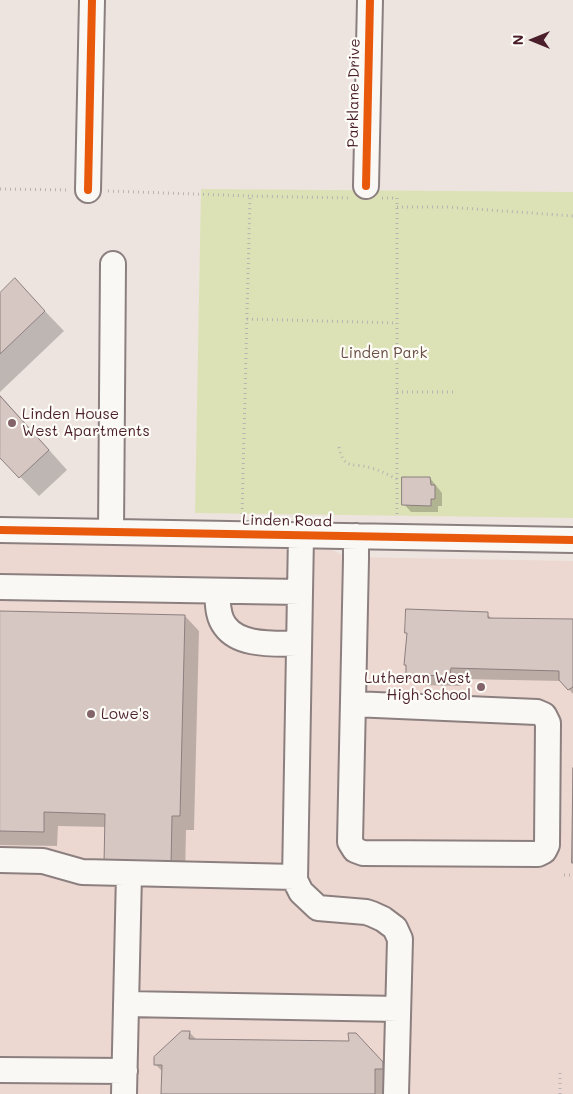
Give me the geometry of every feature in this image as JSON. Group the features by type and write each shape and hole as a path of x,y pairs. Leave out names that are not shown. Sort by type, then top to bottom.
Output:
{"street":[{"path":"88,190 92,0"},
{"name":"Parklane Drive","path":"365,194 370,0"},
{"path":"111,532 113,264"},
{"name":"Linden Road","path":"0,530 573,540"},
{"path":"301,535 295,878 301,892 318,908 366,912 383,919 395,928 400,939 396,1094"},
{"path":"353,704 537,712 544,715 548,723 547,845 544,851 538,854 363,853 355,850 350,842 356,536"},
{"path":"0,587 300,592"},
{"path":"217,591 218,609 224,626 243,640 260,643 299,644"},
{"path":"0,860 43,861 82,872 295,878"},
{"path":"0,1070 124,1082 129,874"},
{"path":"126,1004 398,1009"}],"path":[{"path":"0,188 250,196 365,194 397,198 396,517"},
{"path":"242,514 250,196"},
{"path":"397,207 447,207 573,216"},
{"path":"246,319 397,323"},
{"path":"397,392 455,392"},
{"path":"339,446 341,457 351,465 368,467 396,478"},
{"path":"564,875 573,875"},
{"path":"560,1073 560,1094"}],"shaded area":[{"path":"0,543 332,550 347,557 573,561 573,1094 0,1094"}],"green space":[{"name":"Linden Park","path":"201,189 573,192 573,518 195,513"}],"building":[{"path":"15,278 45,311 0,354 0,293"},
{"name":"Linden House West Apartments","path":"0,396 49,450 19,478 0,458"},
{"path":"402,477 430,477 431,485 435,485 435,499 431,499 431,506 402,505"},
{"name":"Lutheran West High School","path":"406,609 488,612 488,618 573,619 573,687 568,690 559,680 559,671 451,668 450,676 406,675 406,665 404,665 407,633 405,633"},
{"name":"Lowe's","path":"0,611 185,615 180,816 172,816 171,866 104,864 105,814 44,812 44,832 0,831"},
{"path":"573,768 573,863 572,863"},
{"path":"182,1031 190,1031 189,1039 349,1041 348,1033 356,1033 383,1062 383,1069 375,1069 375,1094 161,1094 162,1065 154,1065 154,1057"}],"cycle path":[{"path":"88,190 92,0"},
{"path":"366,186 370,0"},
{"path":"0,530 573,540"}],"place":[{"name":"Linden House West Apartments","path":"12,423"},
{"name":"Lutheran West High School","path":"481,687"},
{"name":"Lowe's","path":"91,714"}]}
